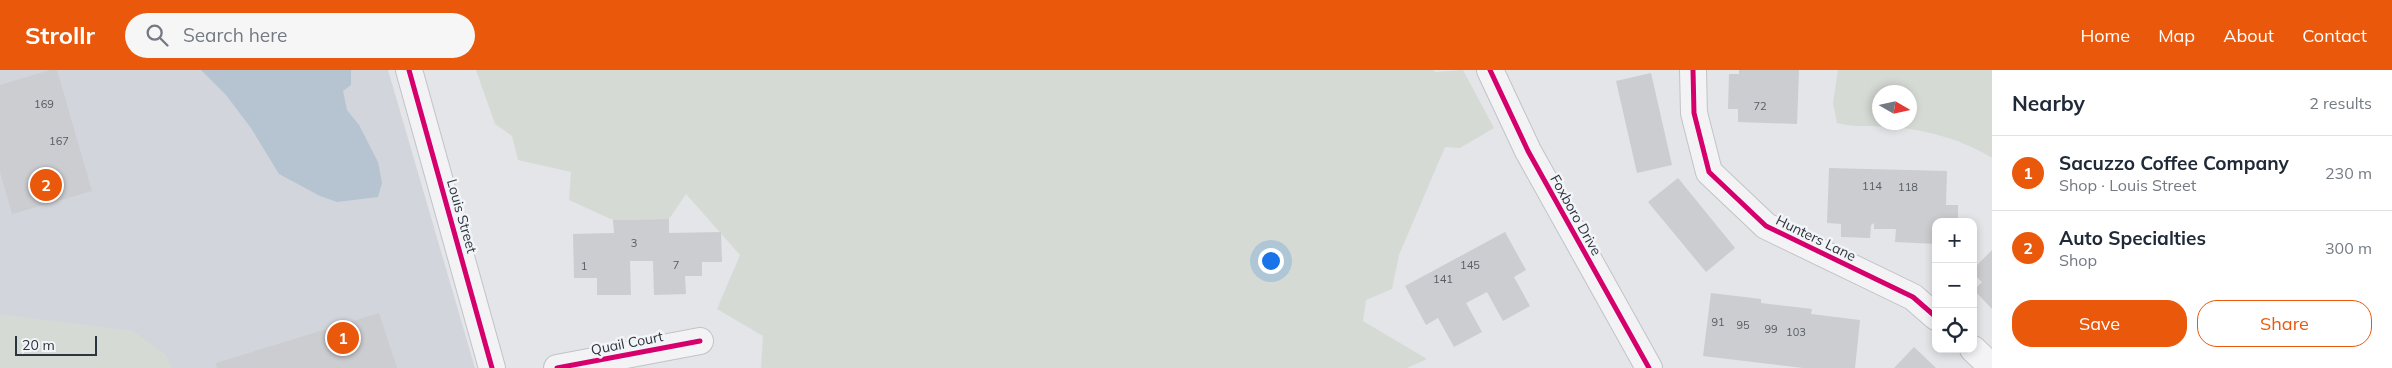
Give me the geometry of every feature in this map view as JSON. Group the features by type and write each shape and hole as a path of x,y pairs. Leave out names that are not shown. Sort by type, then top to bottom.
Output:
{"street":[{"name":"Louis Street","path":"409,70 492,368"},
{"name":"Foxboro Drive","path":"1490,70 1528,151 1650,368"},
{"name":"Hunters Lane","path":"1693,70 1694,113 1709,172 1766,226 1913,298 1932,314"},
{"name":"Quail Court","path":"557,368 700,341"},
{"path":"1977,353 1992,367"}],"shaded area":[{"path":"0,70 388,70 475,368 0,368"},
{"path":"476,70 1433,70 1435,72 1463,70 1494,128 1460,148 1445,147 1399,255 1392,289 1366,300 1363,321 1427,359 1407,368 761,368 763,336 717,309 740,255 686,194 669,219 613,220 569,200 571,172 518,160 512,136 495,124"},
{"path":"1838,70 1992,70 1992,158 1958,141 1915,130 1917,130 1917,85 1872,85 1872,126 1837,123 1833,103"},
{"path":"0,314 133,331 166,355 172,368 0,368"}],"water":[{"path":"201,70 351,70 351,85 343,91 347,110 359,125 378,162 382,183 378,197 337,202 320,196 279,174 251,128 226,95"}],"building":[{"path":"50,70 57,70 92,191 12,214 0,172 0,85"},
{"path":"1739,70 1799,70 1797,124 1738,122 1738,109 1728,109 1729,74 1739,74"},
{"path":"1651,73 1672,165 1637,173 1616,81"},
{"path":"1829,168 1947,171 1946,205 1958,205 1958,218 1932,218 1932,244 1895,242 1896,229 1874,229 1874,223 1871,225 1870,238 1841,237 1841,224 1827,223"},
{"path":"1678,178 1735,248 1706,272 1648,202"},
{"path":"669,219 669,233 721,232 722,262 702,262 702,276 685,276 686,294 654,295 653,261 630,261 631,295 597,295 597,278 574,278 573,234 614,233 613,220"},
{"path":"1505,232 1526,270 1514,277 1530,306 1503,321 1487,292 1466,303 1482,332 1454,347 1438,318 1426,325 1405,286"},
{"path":"1992,250 1992,309 1977,293 1977,287 1982,282 1977,277 1977,265"},
{"path":"1711,293 1761,299 1761,303 1812,309 1811,314 1860,320 1855,368 1803,368 1703,356"},
{"path":"379,313 397,368 217,368 216,363"},
{"path":"1914,347 1936,368 1894,368"}],"cycle path":[{"path":"409,70 492,368"},
{"path":"1490,70 1528,151 1649,368"},
{"path":"1693,70 1694,113 1709,172 1766,226 1913,297 1932,314"},
{"path":"557,368 700,341"}],"place":[{"name":"Auto Specialties","path":"46,185"},
{"name":"Sacuzzo Coffee Company","path":"343,338"}]}
